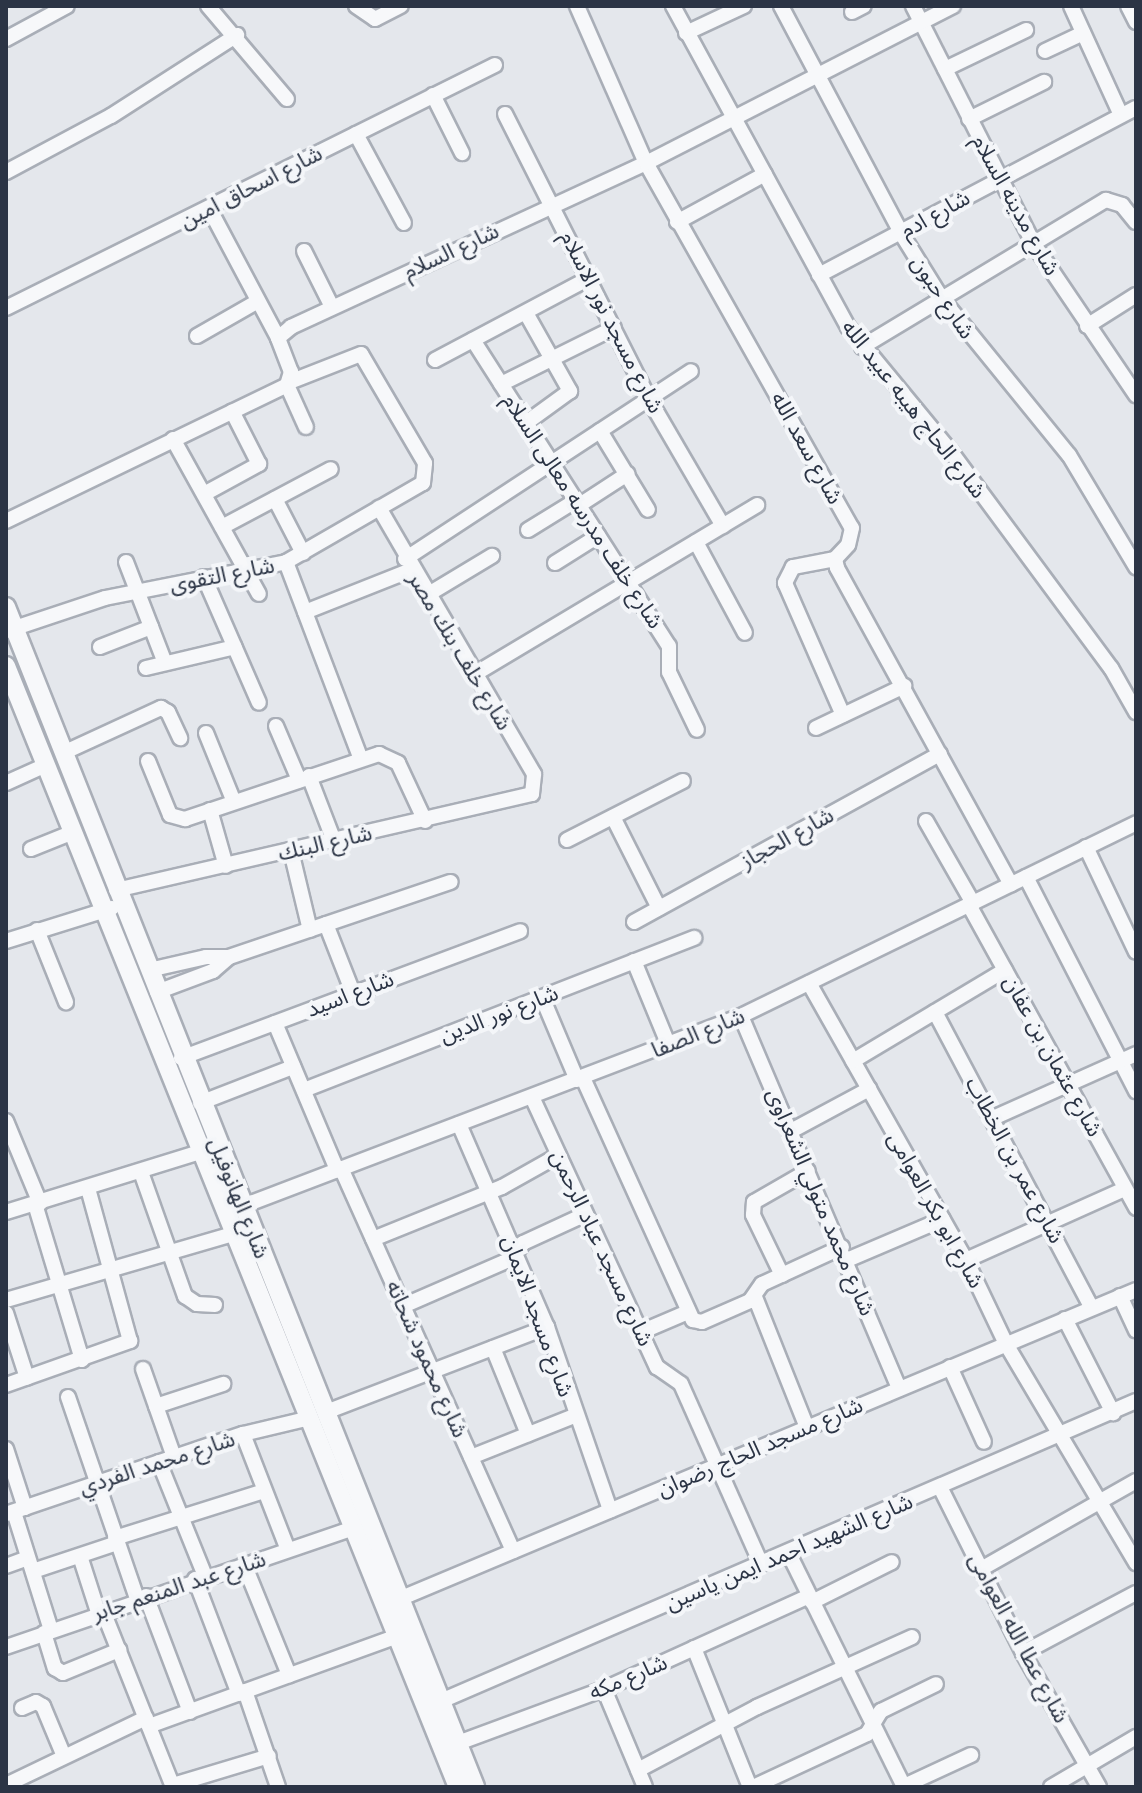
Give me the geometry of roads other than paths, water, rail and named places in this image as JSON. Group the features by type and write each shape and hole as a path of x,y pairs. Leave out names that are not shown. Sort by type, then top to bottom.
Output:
{"street":[{"path":"6,39 67,6"},
{"path":"208,6 237,35 287,99"},
{"path":"356,6 375,19 401,6"},
{"name":"شارع سعد الله","path":"577,6 646,163 677,222 852,528 848,545 835,559"},
{"name":"شارع الحاج هيبه عبيد الله","path":"673,6 819,275 862,347 951,452 1111,668 1136,712"},
{"path":"686,33 744,6"},
{"name":"شارع حبون","path":"781,6 901,233 942,299 1075,464 1136,567"},
{"name":"شارع مدينه السلام","path":"913,6 1033,243 1136,395"},
{"name":"شارع السلام","path":"278,338 332,307 552,202 646,163 818,72 953,6"},
{"path":"1071,6 1121,115"},
{"path":"1128,6 1136,22"},
{"path":"945,69 1026,30"},
{"path":"1045,51 1083,33"},
{"path":"6,172 111,116 237,35"},
{"name":"شارع اسحاق امين","path":"6,308 495,65"},
{"path":"969,119 1044,82"},
{"path":"433,95 462,153"},
{"name":"شارع ادم","path":"819,275 1136,108"},
{"name":"شارع مسجد نور الاسلام","path":"505,114 649,399 723,526"},
{"path":"356,134 404,223"},
{"path":"677,222 765,174"},
{"path":"862,347 1099,203 1115,200 1136,222"},
{"path":"209,208 278,338 289,383 306,427"},
{"path":"304,251 332,307"},
{"path":"435,360 589,278"},
{"path":"1087,326 1136,295"},
{"path":"197,336 258,301"},
{"path":"526,313 570,385 568,395 526,423"},
{"path":"501,384 614,328"},
{"name":"شارع خلف مدرسه معالى السلام","path":"473,340 669,646 669,672 697,730"},
{"name":"شارع التقوى","path":"10,629 137,592 286,562 423,483 425,463 361,354 289,383"},
{"path":"305,612 408,564 551,463 691,371"},
{"path":"6,521 289,383"},
{"path":"204,494 259,464 232,411"},
{"path":"600,431 648,510"},
{"path":"173,439 259,594"},
{"path":"222,527 331,469"},
{"path":"528,530 627,474"},
{"path":"275,499 303,553"},
{"path":"475,674 757,505"},
{"name":"شارع خلف بنك مصر","path":"379,508 408,564 534,774 532,794"},
{"path":"555,563 598,536"},
{"path":"696,542 745,633"},
{"path":"427,595 492,556"},
{"path":"843,715 785,583 793,567 835,559 1011,884"},
{"path":"126,562 165,663"},
{"path":"286,562 361,759"},
{"path":"204,577 259,703"},
{"name":"شارع الهانوفيل","path":"6,607 10,629 63,753 181,1058 243,1206 318,1415 392,1602 397,1636 450,1746 475,1787"},
{"path":"100,647 151,627"},
{"path":"146,668 235,647"},
{"name":"شارع الهانوفيل","path":"7,672 200,1152 318,1415 354,1528 441,1701 458,1787"},
{"path":"816,728 904,686"},
{"path":"63,753 161,708 168,712 180,738"},
{"path":"276,726 334,841"},
{"path":"206,733 234,802"},
{"path":"148,761 170,815 185,819 379,754 398,763 425,821"},
{"name":"شارع الحجاز","path":"634,922 940,754"},
{"path":"6,783 46,765"},
{"path":"567,840 683,781"},
{"name":"شارع البنك","path":"6,941 103,910 120,897 226,866 532,794"},
{"path":"210,810 226,866"},
{"path":"613,817 659,908"},
{"name":"شارع عثمان بن عفان","path":"926,821 1132,1199"},
{"name":"شارع الصفا","path":"243,1206 741,1016 1136,823"},
{"path":"31,849 73,832"},
{"path":"1086,847 1136,952"},
{"path":"291,851 310,930"},
{"path":"1026,877 1136,1091"},
{"path":"149,970 206,957 229,957 451,882"},
{"path":"326,924 353,993"},
{"path":"37,930 66,1002"},
{"name":"شارع اسيد","path":"181,1058 520,931"},
{"name":"شارع نور الدين","path":"304,1090 694,938"},
{"path":"157,992 213,971 229,957"},
{"path":"634,961 669,1046"},
{"path":"853,1061 1005,970"},
{"name":"شارع ابو بكر العوامى","path":"809,983 966,1260 1006,1344 1136,1563"},
{"path":"542,997 688,1312 702,1322 755,1297 762,1284 782,1275 943,1219"},
{"name":"شارع عمر بن الخطاب","path":"935,1012 1092,1308"},
{"name":"شارع محمد متولي الشعراوى","path":"741,1016 899,1389"},
{"name":"شارع محمود شحاته","path":"275,1023 513,1551"},
{"path":"993,1118 1136,1054"},
{"path":"200,1103 293,1067"},
{"path":"791,1131 869,1089"},
{"name":"شارع مسجد عباد الرحمن","path":"532,1097 657,1367 681,1384 761,1564"},
{"path":"6,1121 37,1204 82,1360"},
{"name":"شارع مسجد الايمان","path":"459,1124 547,1327 574,1416 610,1510"},
{"path":"6,1212 200,1152"},
{"path":"373,1239 489,1192 559,1155"},
{"path":"782,1275 752,1208 758,1197 808,1171"},
{"path":"141,1172 185,1296 197,1304 215,1305"},
{"path":"6,1385 130,1341 88,1189"},
{"path":"966,1260 1049,1222 1132,1199"},
{"path":"403,1306 517,1253 523,1243 586,1214"},
{"path":"6,1300 236,1233"},
{"name":"شارع مسجد الحاج رضوان","path":"392,1602 1136,1290"},
{"path":"1120,1296 1136,1330"},
{"path":"755,1297 807,1428"},
{"path":"641,1332 688,1312"},
{"path":"6,1313 27,1378"},
{"path":"1065,1319 1113,1413"},
{"name":"شارع محمد الفردي","path":"15,1512 243,1434 318,1415 547,1327"},
{"path":"493,1348 528,1434"},
{"path":"950,1367 984,1442"},
{"path":"143,1369 156,1406 181,1517 200,1578 269,1756 278,1787"},
{"path":"156,1406 223,1384"},
{"path":"68,1397 116,1540 190,1712"},
{"name":"شارع الشهيد احمد ايمن ياسين","path":"441,1701 1060,1438 1136,1401"},
{"path":"471,1457 574,1416"},
{"path":"243,1434 288,1550"},
{"path":"6,1449 15,1512 48,1631 55,1668 63,1673 119,1650"},
{"path":"981,1569 1136,1481"},
{"name":"شارع عطا الله العوامى","path":"940,1487 1023,1653 1099,1787"},
{"path":"6,1566 80,1556 181,1517 264,1491"},
{"name":"شارع عبد المنعم جابر","path":"6,1647 100,1611 354,1528"},
{"path":"788,1552 900,1786 971,1755"},
{"path":"80,1556 173,1786 269,1756"},
{"name":"شارع مكه","path":"450,1746 604,1689 892,1562"},
{"path":"244,1564 289,1675"},
{"path":"1023,1653 1136,1593"},
{"path":"8,1784 63,1754 148,1722 190,1712 397,1636"},
{"path":"638,1770 726,1727 757,1707 846,1670 912,1637"},
{"path":"694,1648 752,1787 874,1727 881,1711 936,1684"},
{"path":"604,1689 645,1787"},
{"path":"22,1708 36,1702 43,1706 63,1754"},
{"path":"1051,1787 1136,1737"}]}
